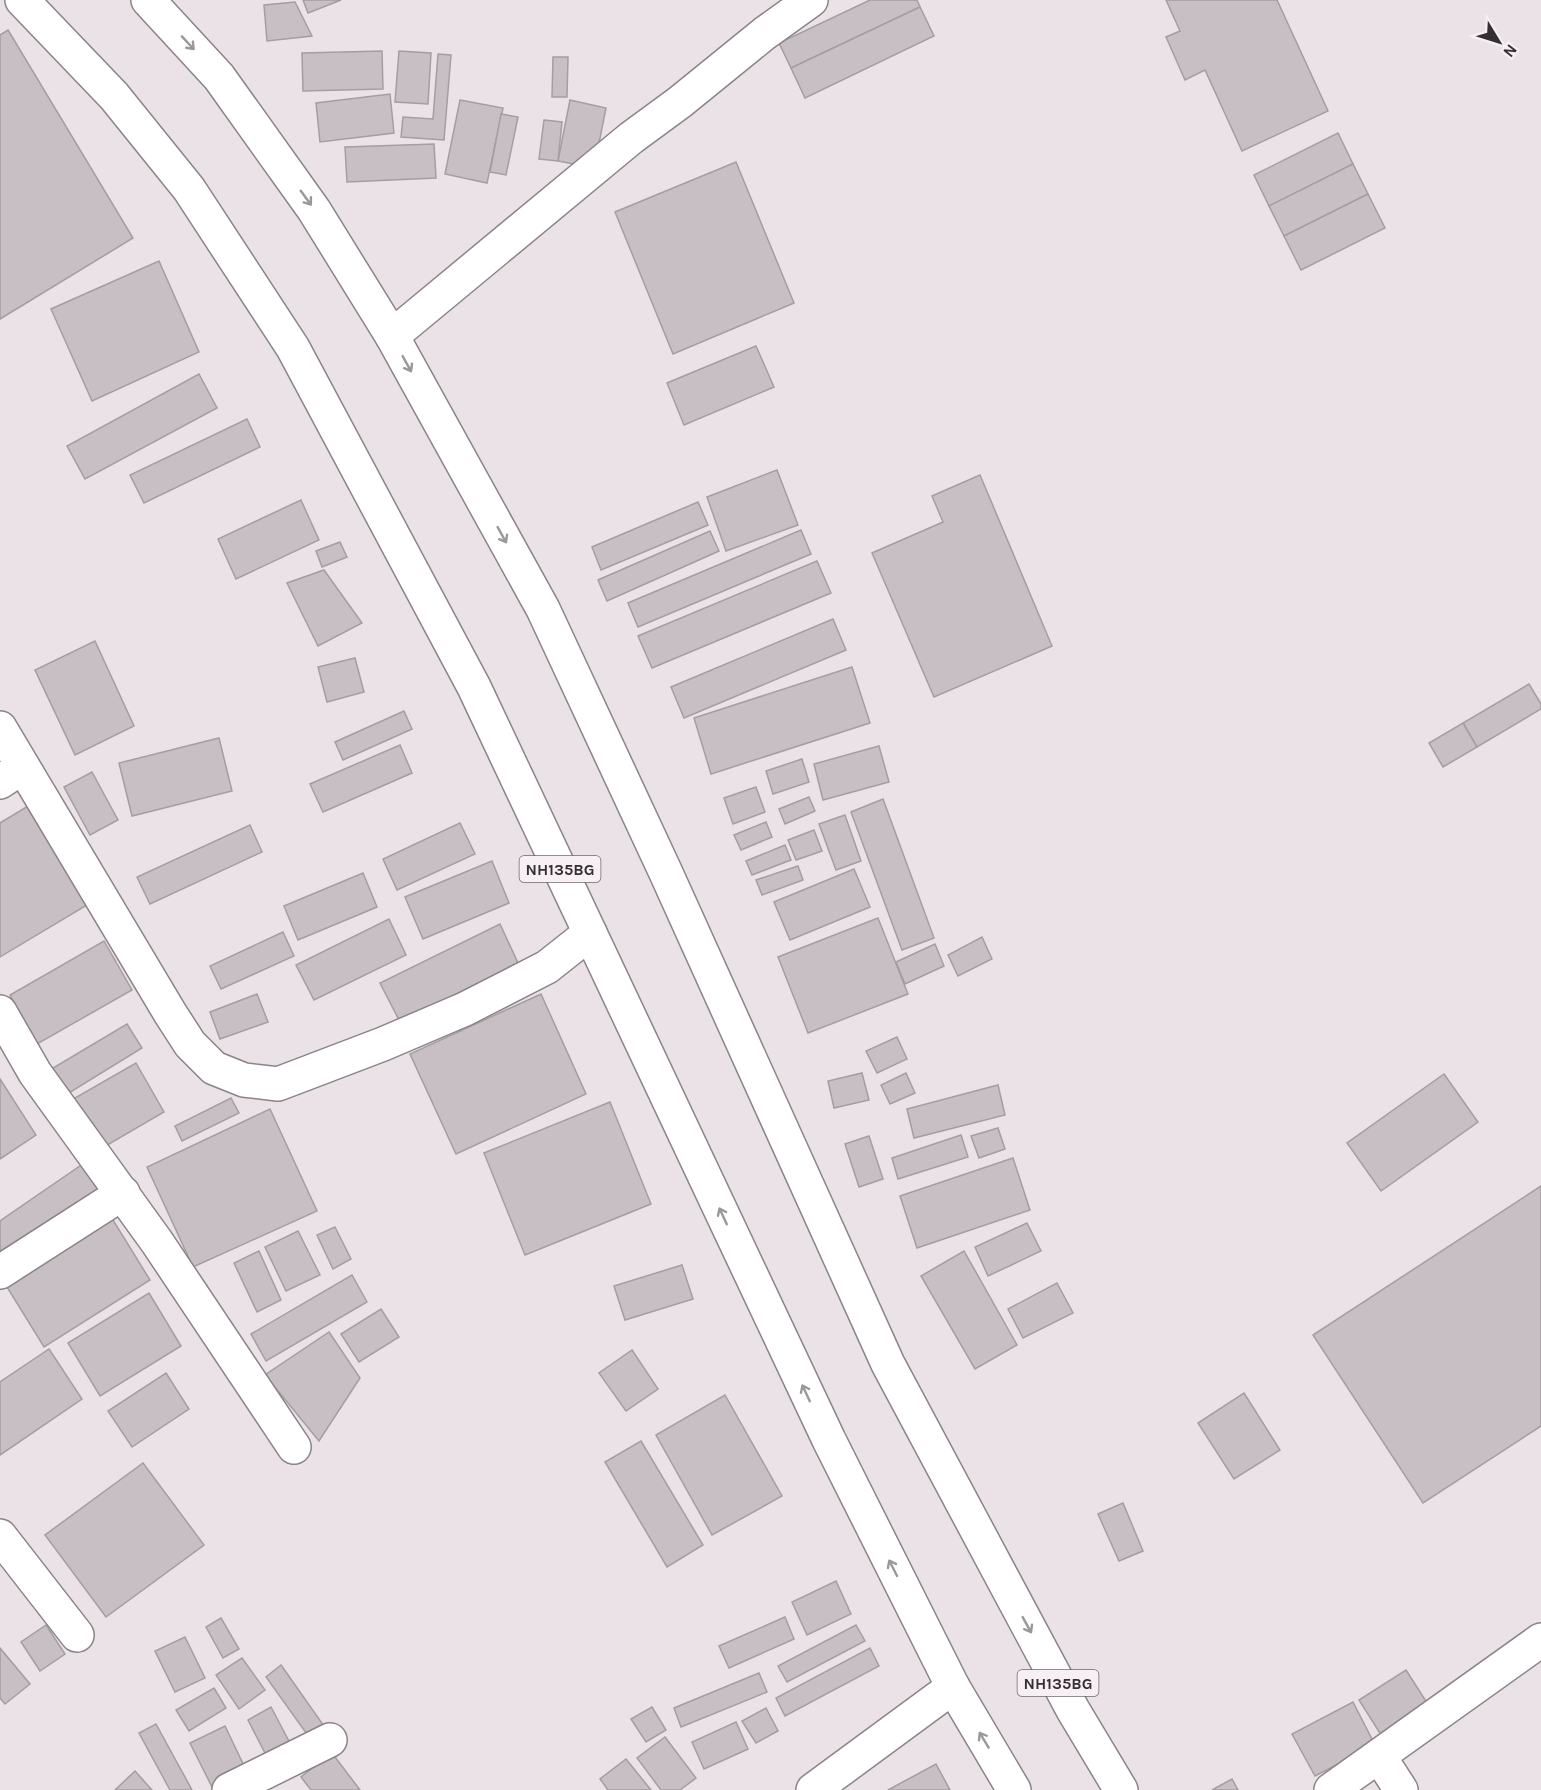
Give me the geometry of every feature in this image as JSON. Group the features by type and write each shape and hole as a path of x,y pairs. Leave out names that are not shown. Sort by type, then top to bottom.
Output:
{"main road":[{"name":"NH135BG","path":"22,0 114,96 189,189 293,348 474,687 829,1440 953,1687 1014,1790"},
{"name":"NH135BG","path":"148,0 219,76 314,210 392,336 543,609 666,873 888,1364 1073,1710 1121,1790"},
{"path":"392,336 631,138 680,102 765,33 812,0"},
{"path":"0,728 12,775 190,1044 214,1068 244,1080 278,1084 383,1044 465,1009 547,967 590,933"},
{"path":"0,1012 35,1073 123,1193 294,1447"},
{"path":"0,1272 123,1193"},
{"path":"0,1536 77,1635"},
{"path":"1331,1790 1541,1640"},
{"path":"813,1790 953,1687"},
{"path":"229,1790 330,1740"},
{"path":"1379,1756 1401,1790"}],"building":[{"path":"303,0 341,0 308,13"},
{"path":"870,0 917,0 920,7 791,68 779,43"},
{"path":"1166,0 1277,0 1328,111 1242,151 1205,70 1185,80 1166,37 1180,31"},
{"path":"295,2 312,36 267,41 264,5"},
{"path":"920,7 934,36 805,98 791,68"},
{"path":"8,30 133,238 0,319 0,35"},
{"path":"382,51 383,89 303,91 302,53"},
{"path":"399,51 431,53 428,104 395,102"},
{"path":"438,54 451,55 444,140 401,137 403,117 433,119"},
{"path":"553,57 568,57 567,97 552,97"},
{"path":"390,94 394,133 320,142 316,103"},
{"path":"460,100 503,108 487,183 445,174"},
{"path":"570,100 606,108 594,168 558,161"},
{"path":"501,114 518,117 506,175 490,172"},
{"path":"544,120 562,122 558,161 539,159"},
{"path":"1338,133 1353,164 1269,206 1254,175"},
{"path":"434,144 436,178 347,182 345,147"},
{"path":"736,162 794,303 673,354 615,212"},
{"path":"1353,164 1368,194 1284,236 1269,206"},
{"path":"1368,194 1385,228 1301,270 1284,236"},
{"path":"159,261 199,352 92,401 51,309"},
{"path":"756,346 774,387 684,425 667,383"},
{"path":"199,374 217,408 85,479 67,446"},
{"path":"247,419 260,447 144,503 130,475"},
{"path":"777,470 798,525 726,551 707,497"},
{"path":"980,475 1052,646 934,697 872,553 943,522 932,496"},
{"path":"301,500 319,540 236,579 218,539"},
{"path":"698,502 708,525 601,570 592,547"},
{"path":"801,530 811,554 638,627 628,603"},
{"path":"710,531 719,551 607,601 598,580"},
{"path":"340,542 347,557 322,567 316,551"},
{"path":"817,561 831,593 652,668 638,636"},
{"path":"324,570 362,623 318,646 287,583"},
{"path":"833,619 846,650 684,718 671,687"},
{"path":"95,641 134,726 75,755 35,670"},
{"path":"355,658 364,692 327,702 318,667"},
{"path":"852,667 870,723 711,774 694,718"},
{"path":"1529,684 1541,704 1541,709 1477,747 1463,723"},
{"path":"404,711 412,729 343,760 335,742"},
{"path":"1463,723 1477,747 1443,767 1429,743"},
{"path":"219,738 232,791 132,816 119,763"},
{"path":"400,745 412,773 323,812 310,784"},
{"path":"879,746 889,782 823,800 814,764"},
{"path":"802,759 809,782 773,794 766,771"},
{"path":"92,772 118,820 90,835 64,787"},
{"path":"756,787 765,812 733,824 724,798"},
{"path":"809,797 815,811 785,824 779,809"},
{"path":"883,799 934,938 902,950 851,812"},
{"path":"33,803 92,902 0,957 0,823"},
{"path":"845,815 861,861 836,870 819,824"},
{"path":"766,822 772,837 741,850 734,835"},
{"path":"460,823 475,854 397,890 383,859"},
{"path":"250,825 262,852 150,904 137,877"},
{"path":"814,830 822,851 796,860 788,840"},
{"path":"785,845 791,860 752,875 746,861"},
{"path":"492,861 509,903 423,939 405,897"},
{"path":"798,866 803,880 762,895 756,880"},
{"path":"854,869 870,907 790,940 774,902"},
{"path":"363,873 377,907 298,940 284,906"},
{"path":"878,918 908,994 808,1033 778,957"},
{"path":"389,919 406,955 314,1000 296,965"},
{"path":"500,924 518,963 400,1022 380,983"},
{"path":"283,932 294,956 221,989 210,966"},
{"path":"982,937 992,959 958,976 948,955"},
{"path":"104,941 132,990 37,1044 10,995"},
{"path":"935,944 944,966 905,984 896,962"},
{"path":"257,994 268,1022 220,1039 210,1012"},
{"path":"541,994 586,1094 456,1154 410,1054"},
{"path":"127,1024 142,1048 64,1096 48,1071"},
{"path":"897,1037 907,1059 877,1073 866,1051"},
{"path":"136,1063 164,1112 97,1151 68,1102"},
{"path":"862,1073 869,1100 834,1108 828,1081"},
{"path":"906,1073 915,1093 890,1104 881,1085"},
{"path":"1444,1074 1478,1122 1381,1191 1347,1143"},
{"path":"0,1079 36,1135 0,1159"},
{"path":"998,1085 1005,1115 914,1138 907,1109"},
{"path":"231,1098 239,1113 182,1141 175,1126"},
{"path":"610,1102 651,1204 525,1255 484,1153"},
{"path":"270,1109 317,1211 193,1267 147,1167"},
{"path":"998,1128 1005,1149 979,1158 971,1136"},
{"path":"961,1135 968,1157 898,1179 892,1158"},
{"path":"869,1136 883,1179 859,1187 845,1144"},
{"path":"1013,1158 1030,1210 917,1248 900,1196"},
{"path":"90,1159 110,1188 6,1260 0,1252 0,1221"},
{"path":"1541,1186 1541,1426 1423,1503 1313,1335"},
{"path":"108,1212 150,1280 44,1347 2,1279"},
{"path":"1027,1223 1041,1251 988,1276 975,1247"},
{"path":"335,1227 351,1259 333,1269 317,1235"},
{"path":"298,1231 320,1275 286,1291 265,1247"},
{"path":"259,1251 281,1300 257,1312 234,1263"},
{"path":"964,1251 1017,1345 975,1369 921,1276"},
{"path":"682,1265 693,1299 625,1320 614,1286"},
{"path":"352,1275 367,1302 266,1361 251,1334"},
{"path":"1057,1283 1073,1313 1023,1338 1008,1309"},
{"path":"149,1293 181,1346 100,1396 68,1343"},
{"path":"381,1309 399,1337 359,1362 341,1334"},
{"path":"329,1332 360,1378 319,1441 265,1375"},
{"path":"49,1349 82,1399 0,1455 0,1382"},
{"path":"632,1350 658,1389 626,1411 599,1373"},
{"path":"166,1373 189,1409 132,1447 108,1411"},
{"path":"1244,1393 1280,1450 1234,1479 1198,1423"},
{"path":"725,1395 782,1496 712,1535 656,1435"},
{"path":"641,1441 703,1545 667,1567 605,1462"},
{"path":"143,1463 204,1545 106,1617 45,1535"},
{"path":"1123,1503 1143,1551 1119,1561 1098,1514"},
{"path":"836,1581 851,1614 807,1635 792,1602"},
{"path":"785,1617 794,1639 729,1668 719,1646"},
{"path":"221,1618 239,1649 223,1658 206,1627"},
{"path":"46,1625 65,1654 40,1671 21,1642"},
{"path":"856,1625 865,1641 787,1682 778,1666"},
{"path":"185,1637 205,1678 175,1692 155,1651"},
{"path":"0,1648 30,1684 5,1704 0,1698"},
{"path":"870,1648 879,1666 785,1716 776,1698"},
{"path":"242,1658 265,1690 239,1709 216,1675"},
{"path":"281,1665 324,1726 309,1737 266,1677"},
{"path":"1406,1670 1431,1709 1383,1738 1359,1700"},
{"path":"759,1673 767,1692 681,1727 674,1708"},
{"path":"214,1688 226,1708 189,1731 176,1710"},
{"path":"1353,1702 1375,1745 1315,1776 1292,1734"},
{"path":"271,1707 292,1747 268,1759 248,1720"},
{"path":"652,1707 666,1730 646,1742 631,1719"},
{"path":"766,1708 778,1731 756,1743 742,1721"},
{"path":"736,1722 748,1749 704,1769 692,1742"},
{"path":"156,1724 192,1790 170,1790 139,1733"},
{"path":"225,1726 246,1770 212,1787 190,1743"},
{"path":"665,1737 696,1778 680,1790 661,1790 637,1758"},
{"path":"332,1753 360,1790 311,1790 301,1777"},
{"path":"626,1759 651,1790 608,1790 600,1779"},
{"path":"936,1764 950,1790 888,1790"},
{"path":"135,1771 152,1790 115,1790"},
{"path":"1232,1779 1238,1790 1212,1790"}]}
